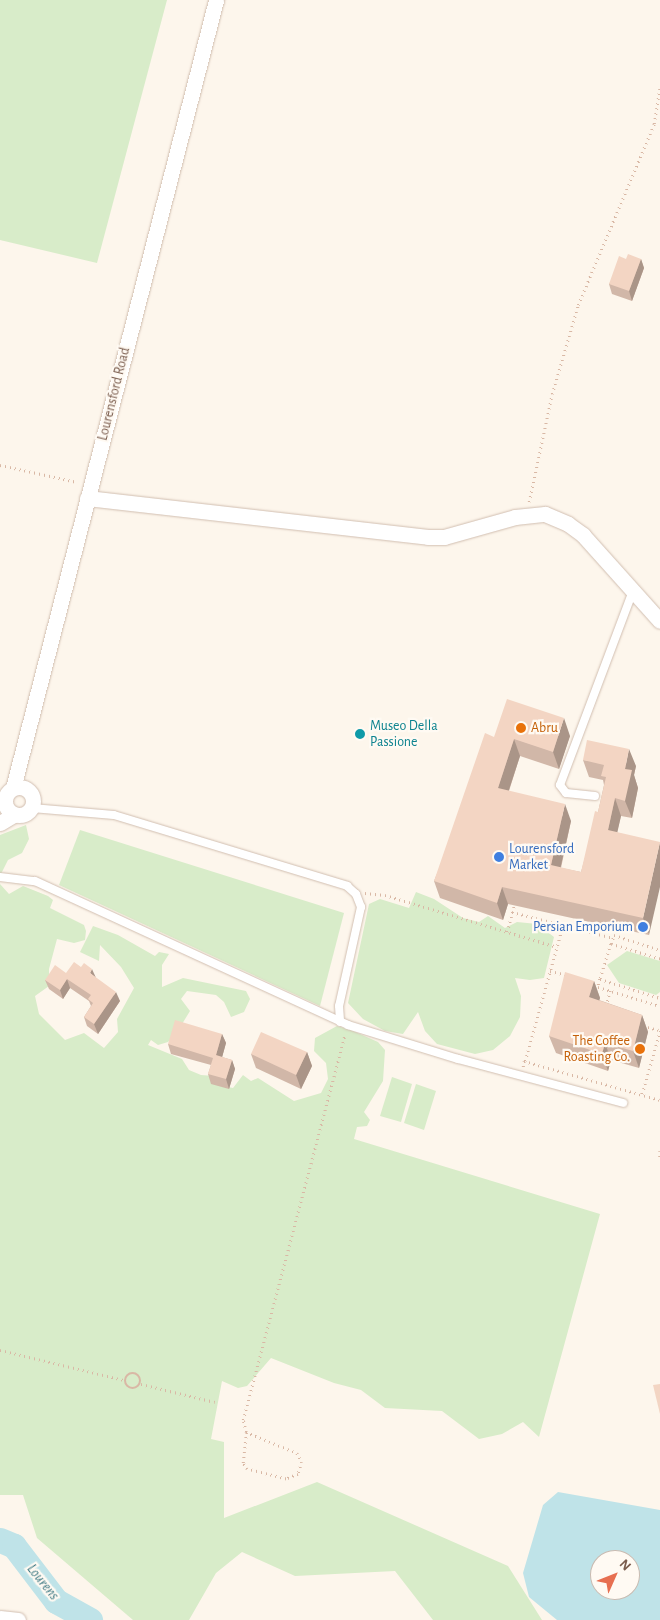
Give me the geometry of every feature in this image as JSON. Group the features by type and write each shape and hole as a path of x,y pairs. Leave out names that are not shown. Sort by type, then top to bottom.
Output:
{"street":[{"name":"Lourensford Road","path":"6,796 89,492 216,0"},
{"path":"89,492 428,537 444,537 528,514 545,514 568,524 583,535 660,621"},
{"path":"29,791 33,796 32,808 22,815 15,814 9,810 6,796 29,791"},
{"path":"0,823 15,814"},
{"path":"0,1618 18,1620"}],"lane":[{"path":"595,796 566,793 560,785 633,591"},
{"path":"32,808 114,815 342,884 356,894 360,914 339,1006 340,1022"},
{"path":"0,877 35,881 348,1025 520,1076 622,1103"}],"path":[{"path":"528,514 552,394 578,305 654,124 660,88"},
{"path":"0,465 57,475 89,492"},
{"path":"356,894 385,895 557,947"},
{"path":"507,932 518,894"},
{"path":"512,912 613,938"},
{"path":"520,1076 563,925"},
{"path":"660,950 614,935 598,987 660,1006"},
{"path":"611,944 660,959"},
{"path":"550,971 574,977"},
{"path":"591,981 599,981 660,998"},
{"path":"603,1015 610,990"},
{"path":"246,1432 297,1453 302,1462 298,1474 286,1479 247,1469 243,1459 246,1432 243,1420 348,1025"},
{"path":"641,1025 660,1030 642,1094"},
{"path":"524,1061 660,1100"},
{"path":"660,1151 660,1157"},
{"path":"0,1350 124,1380 131,1390 141,1384 215,1402"},
{"path":"124,1380 128,1374 135,1373 141,1384"}],"green space":[{"path":"0,0 167,0 97,263 0,240"},
{"path":"26,825 29,839 22,853 8,860 0,876 0,835"},
{"path":"80,830 344,913 320,1006 59,885"},
{"path":"0,884 9,894 23,886 48,896 53,900 50,908 84,925 86,931 85,940 74,943 57,939 49,969 49,986 35,996 39,1014 65,1040 84,1033 104,1048 118,1032 117,1019 134,988 121,967 100,945 99,961 80,952 93,926 118,935 155,956 159,952 169,954 162,965 162,987 183,978 246,991 250,999 244,1012 231,1017 224,1002 216,995 187,991 181,999 190,1011 179,1029 168,1042 158,1045 151,1040 148,1045 182,1059 189,1070 201,1075 214,1076 223,1086 233,1088 243,1075 251,1081 258,1078 294,1101 321,1093 328,1079 326,1063 314,1051 315,1038 337,1026 351,1030 378,1042 385,1050 383,1081 364,1112 370,1120 367,1126 357,1127 354,1139 600,1214 539,1437 523,1422 502,1434 479,1439 442,1411 385,1408 361,1390 334,1383 271,1358 247,1386 238,1388 222,1381 211,1439 224,1442 224,1518 317,1482 508,1566 542,1620 433,1620 395,1571 295,1576 242,1552 216,1573 189,1620 133,1620 37,1538 23,1495 0,1495"},
{"path":"416,892 434,899 463,918 479,922 488,916 505,928 517,922 537,924 554,937 544,978 530,980 515,978 521,996 520,1017 510,1036 493,1050 475,1054 437,1044 425,1031 418,1012 403,1034 385,1031 363,1019 348,1003 369,904 380,899 409,908"},
{"path":"627,951 660,961 660,992 656,995 619,983 607,965"},
{"path":"392,1077 412,1084 401,1122 380,1116"},
{"path":"416,1084 436,1091 424,1130 404,1123"}],"water":[{"path":"558,1492 660,1510 660,1620 557,1620 529,1597 523,1573 543,1505"}],"building":[{"path":"628,254 641,259 629,291 609,284 619,256 626,259"},
{"path":"507,699 564,718 553,752 514,739 498,788 565,804 551,865 581,872 595,811 598,812 606,777 601,776 604,765 583,760 587,740 629,749 625,769 632,770 625,801 615,798 608,830 660,842 643,918 502,887 497,903 434,881 485,733 494,737"},
{"path":"74,962 81,967 84,963 92,969 90,973 116,992 94,1024 84,1017 93,1003 88,999 91,995 67,979 60,990 45,980 55,965 66,973"},
{"path":"565,972 594,981 589,997 642,1015 633,1051 605,1043 602,1054 549,1036"},
{"path":"175,1020 222,1034 216,1055 232,1060 226,1079 208,1074 213,1058 168,1044"},
{"path":"261,1032 307,1052 296,1075 251,1054"},
{"path":"660,1384 660,1414 653,1385"}],"waterway":[{"name":"Lourens","path":"0,1540 14,1546 56,1601 90,1620"}],"place":[{"name":"Abru","path":"521,728"},
{"name":"Museo Della Passione","path":"360,734"},
{"name":"Lourensford Market","path":"499,857"},
{"name":"Persian Emporium","path":"643,927"},
{"name":"The Coffee Roasting Co.","path":"640,1049"}]}
